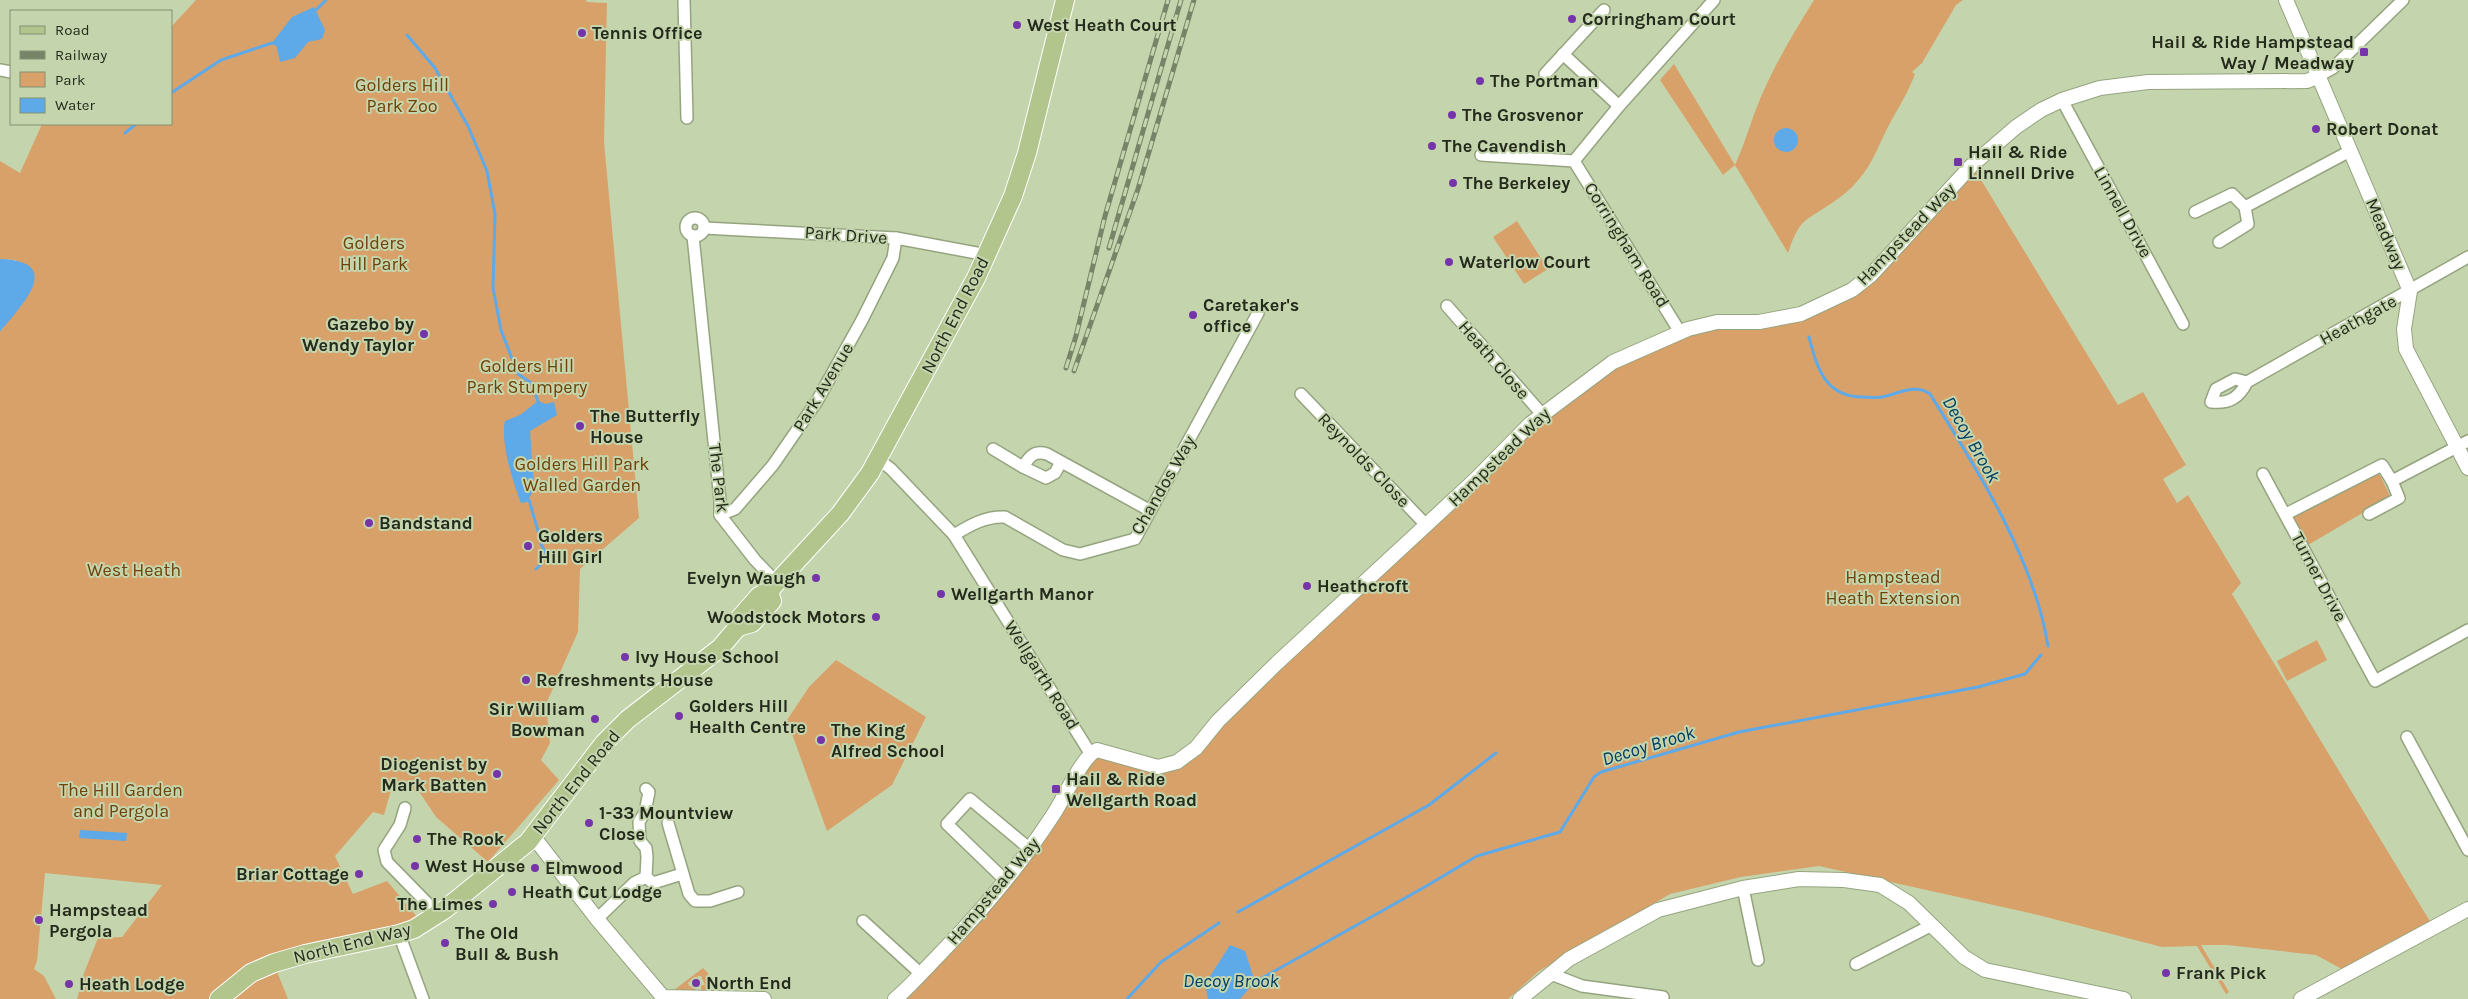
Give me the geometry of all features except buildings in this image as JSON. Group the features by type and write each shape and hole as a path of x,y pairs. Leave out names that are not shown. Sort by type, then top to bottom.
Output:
{"main road":[{"name":"North End Road","path":"530,839 604,743 628,719 716,652 738,627 738,620 741,616 759,596 773,587 840,514 878,459 987,255 1013,196 1027,153 1065,0"},
{"name":"North End Way","path":"219,999 251,973 274,963 305,954 400,934 414,929 438,914 530,839"}],"street":[{"path":"684,0 687,118"},
{"path":"1481,155 1574,161 1619,106 1714,0"},
{"name":"Meadway","path":"2286,0 2317,77 2410,291 2404,329 2406,349 2462,444 2468,468"},
{"name":"Hampstead Way","path":"895,999 974,919 1006,881 1030,850 1063,800 1084,759 1090,753 1097,750 1158,767 1169,766 1186,756 1196,748 1218,720 1292,648 1427,526 1541,413 1613,362 1680,332 1717,322 1759,322 1794,316 1852,290 1871,275 1972,165 2016,127 2041,110 2062,100 2100,88 2148,82 2307,81 2334,68 2403,0"},
{"path":"1546,74 1604,10"},
{"path":"1563,54 1619,106"},
{"name":"Linnell Drive","path":"2062,100 2184,324"},
{"path":"2245,207 2350,151"},
{"name":"Corringham Road","path":"1574,161 1680,332"},
{"path":"2196,212 2232,194 2245,207 2248,224 2219,242"},
{"name":"The Park","path":"688,221 686,229 699,232 720,515 755,560 773,587"},
{"name":"Park Drive","path":"699,232 896,238 987,255"},
{"name":"Park Avenue","path":"720,515 735,509 773,465 817,401 862,320 893,258 896,238"},
{"name":"Heathgate","path":"2247,382 2468,257"},
{"name":"Heath Close","path":"1447,306 1541,413"},
{"name":"Chandos Way","path":"954,535 984,520 994,517 1005,517 1063,550 1080,554 1135,539 1149,510 1258,313"},
{"name":"Reynolds Close","path":"1300,394 1427,526"},
{"path":"2392,481 2462,444"},
{"path":"993,449 1046,478 1055,473 1061,462"},
{"path":"1023,467 1032,455 1038,453 1047,454 1149,510"},
{"name":"Wellgarth Road","path":"878,459 891,469 954,535 1090,753"},
{"path":"2286,514 2382,465 2392,481 2399,498 2369,514"},
{"name":"Turner Drive","path":"2263,474 2375,680 2468,630"},
{"path":"2407,737 2468,850"},
{"path":"646,789 650,792 649,800 638,822 640,841 646,848 646,877"},
{"path":"1006,881 948,824 970,799 1030,850"},
{"path":"405,808 400,825 384,850 384,855 387,862 438,914"},
{"path":"668,823 682,874 689,894 695,901 710,901 738,892"},
{"path":"530,839 662,997 764,999"},
{"path":"646,877 653,883 682,874"},
{"path":"597,919 634,883 646,877"},
{"path":"1520,999 1569,959 1658,910 1743,888 1799,880 1844,880 1880,885 1909,902 1964,957 1985,970 2124,999"},
{"path":"1743,888 1758,960"},
{"path":"2301,999 2468,909"},
{"path":"863,921 921,974"},
{"path":"1856,964 1932,925"},
{"path":"400,934 423,999"},
{"path":"1550,974 1582,986 1663,997"}],"green space":[{"path":"196,0 586,0 587,2 607,3 604,142 639,518 580,569 578,632 546,704 550,743 541,760 559,780 488,862 436,817 420,793 398,784 391,790 384,815 373,812 335,856 353,894 387,881 423,924 274,964 288,999 77,999 84,973 98,938 122,937 162,885 45,873 37,961 34,969 44,976 56,999 0,999 0,332 11,317 16,260 0,259 0,161 20,173 42,125 172,125 172,26"},
{"path":"1814,0 1963,0 1956,5 1922,63 1912,72 1915,74 1909,88 1865,172 1847,192 1803,223 1795,235 1788,253 1735,165 1766,86 1785,48"},
{"path":"1674,64 1735,165 1723,175 1660,80"},
{"name":"Hampstead Heath Extension","path":"1972,165 2118,405 2143,392 2186,465 2163,479 2177,503 2188,495 2241,583 2232,594 2434,928 2351,974 2316,955 2227,945 2201,945 2229,992 2226,994 2197,946 2162,947 2038,915 1819,866 1741,877 1670,894 1539,971 1508,999 892,999 1006,881 1090,753 1169,766 1541,413 1613,362 1680,332 1780,319 1871,275"},
{"path":"1517,221 1548,269 1524,284 1493,237"},
{"path":"2375,473 2380,475 2389,494 2388,498 2308,545 2292,515"},
{"path":"2317,640 2327,660 2287,681 2277,661"},
{"path":"836,660 926,717 892,785 827,831 787,720 809,687"},
{"path":"703,968 708,973 709,990 701,991 701,985 705,985 701,976 698,976 698,981 688,982 689,986 696,986 696,991 674,990"}],"water":[{"path":"314,7 325,30 322,39 308,42 295,58 280,62 276,44 272,43 292,17"},
{"path":"1786,128 1795,131 1798,140 1795,149 1786,152 1777,149 1774,140 1777,131"},
{"path":"0,259 20,262 31,268 35,276 33,287 18,310 0,332"},
{"path":"538,401 546,404 554,402 557,415 530,431 534,489 527,502 521,503 506,451 504,440 505,421 520,415"},
{"path":"80,830 127,833 126,841 79,838"},
{"name":"Decoy Brook","path":"1230,945 1245,951 1255,982 1240,999 1208,999 1205,984"}],"waterway":[{"path":"316,10 326,0"},
{"path":"407,35 435,68 468,126 487,171 495,214 493,288 501,330 518,374 531,383 538,401"},
{"path":"172,92 221,60 272,43 276,44"},
{"path":"125,133 135,125"},
{"name":"Decoy Brook","path":"1809,337 1815,359 1825,379 1840,392 1850,396 1882,397 1906,390 1918,389 1930,394 1984,483 2017,547 2041,613 2048,646"},
{"path":"529,500 538,531 542,538 541,544 544,550 541,564 536,569"},
{"name":"Decoy Brook","path":"1255,982 1477,856 1560,832 1594,777 1601,772 1739,732 1978,687 2025,674 2041,655"},
{"path":"1238,912 1429,805 1496,753"},
{"path":"1127,999 1161,962 1219,923"}],"railway":[{"path":"1066,368 1076,336 1105,216 1168,0"},
{"path":"1109,248 1181,0"},
{"path":"1074,371 1138,189 1194,0"}],"place":[{"name":"Corringham Court","path":"1572,19"},
{"name":"West Heath Court","path":"1017,25"},
{"name":"Tennis Office","path":"582,33"},
{"name":"Hail & Ride Hampstead Way / Meadway","path":"2364,52"},
{"name":"The Portman","path":"1480,81"},
{"name":"The Grosvenor","path":"1452,115"},
{"name":"Robert Donat","path":"2316,129"},
{"name":"The Cavendish","path":"1432,146"},
{"name":"Hail & Ride Linnell Drive","path":"1958,162"},
{"name":"The Berkeley","path":"1453,183"},
{"name":"Waterlow Court","path":"1449,262"},
{"name":"Caretaker's office","path":"1193,315"},
{"name":"Gazebo by Wendy Taylor","path":"424,334"},
{"name":"The Butterfly House","path":"580,426"},
{"name":"Bandstand","path":"369,523"},
{"name":"Golders Hill Girl","path":"528,546"},
{"name":"Evelyn Waugh","path":"816,578"},
{"name":"Heathcroft","path":"1307,586"},
{"name":"Wellgarth Manor","path":"941,594"},
{"name":"Woodstock Motors","path":"876,617"},
{"name":"Ivy House School","path":"625,657"},
{"name":"Refreshments House","path":"526,680"},
{"name":"Golders Hill Health Centre","path":"679,716"},
{"name":"Sir William Bowman","path":"595,719"},
{"name":"The King Alfred School","path":"821,740"},
{"name":"Diogenist by Mark Batten","path":"497,774"},
{"name":"Hail & Ride Wellgarth Road","path":"1056,789"},
{"name":"1-33 Mountview Close","path":"589,823"},
{"name":"The Rook","path":"417,839"},
{"name":"West House","path":"415,866"},
{"name":"Elmwood","path":"535,868"},
{"name":"Briar Cottage","path":"359,874"},
{"name":"Heath Cut Lodge","path":"512,892"},
{"name":"The Limes","path":"493,904"},
{"name":"Hampstead Pergola","path":"39,920"},
{"name":"The Old Bull & Bush","path":"445,943"},
{"name":"Frank Pick","path":"2166,973"},
{"name":"North End","path":"696,983"},
{"name":"Heath Lodge","path":"69,984"}],"park label":[{"name":"Golders Hill Park Zoo","path":"402,95"},
{"name":"Golders Hill Park","path":"374,253"},
{"name":"Golders Hill Park Stumpery","path":"527,376"},
{"name":"Golders Hill Park Walled Garden","path":"582,474"},
{"name":"West Heath","path":"134,570"},
{"name":"The Hill Garden and Pergola","path":"121,800"}]}
